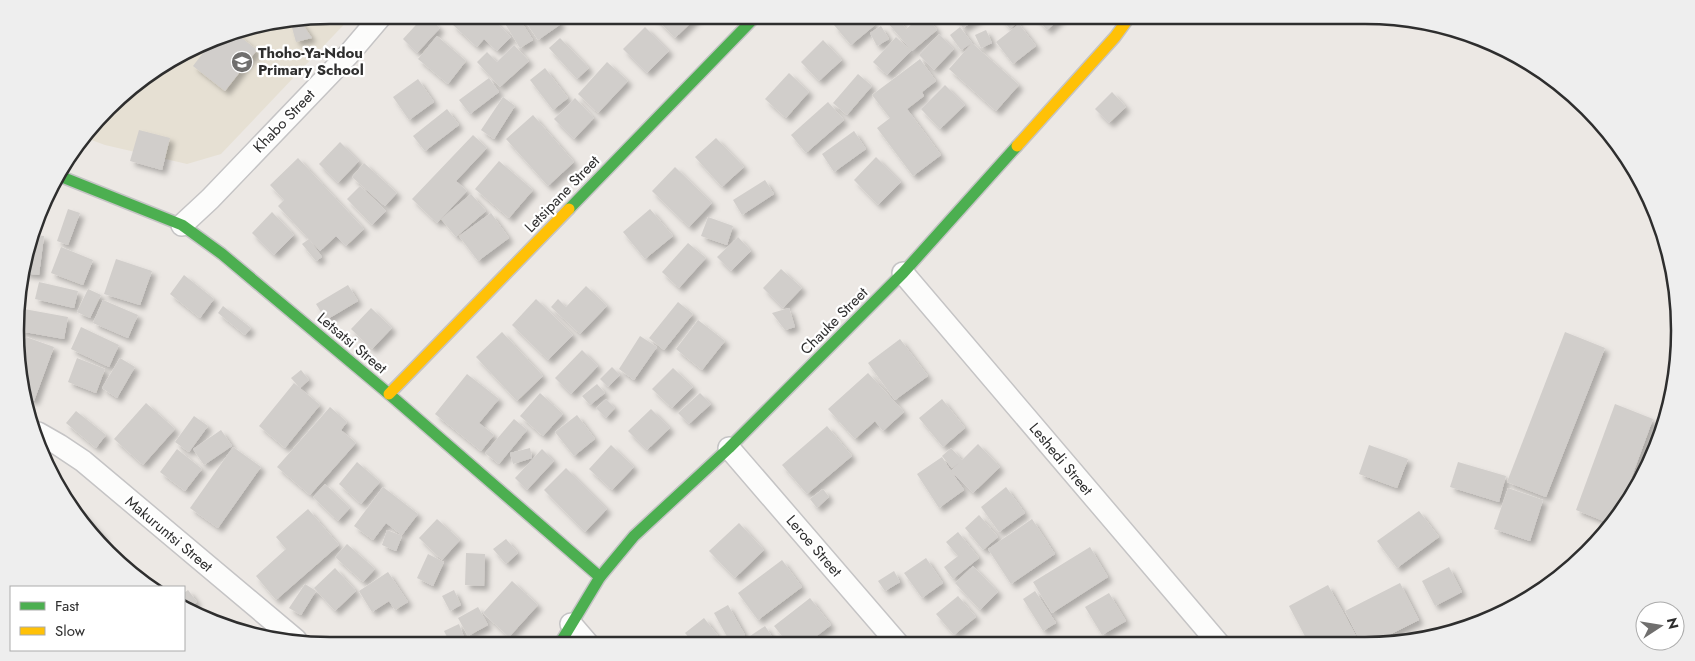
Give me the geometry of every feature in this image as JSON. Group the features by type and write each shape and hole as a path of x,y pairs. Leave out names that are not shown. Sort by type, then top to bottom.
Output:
{"street":[{"name":"Khabo Street","path":"182,225 210,199 348,55 374,24"},
{"name":"Letsipane Street","path":"389,394 748,24"},
{"name":"Chauke Street","path":"564,637 600,578 634,536 729,448 903,273 1096,59 1124,24"},
{"name":"Letsatsi Street","path":"64,178 182,225 222,254 389,394 600,578"},
{"name":"Leshedi Street","path":"903,273 1213,637"},
{"name":"Makuruntsi Street","path":"42,436 83,461 290,635"},
{"name":"Leroe Street","path":"729,448 893,637"},
{"path":"571,624 582,637"}],"shaded area":[{"name":"Thoho-Ya-Ndou Primary School","path":"344,24 221,154 187,164 105,145 91,140 128,100 160,75 195,55 251,34 290,26"}],"building":[{"path":"417,24 435,24 440,28 417,53 403,39"},
{"path":"452,24 498,24 511,37 497,51 484,39 477,47"},
{"path":"505,24 523,24 533,40 520,48"},
{"path":"527,24 561,24 538,40"},
{"path":"662,24 690,24 675,38"},
{"path":"874,24 875,25 851,45 834,25"},
{"path":"889,24 902,24 906,29 912,24 932,24 937,30 912,51"},
{"path":"960,24 969,24 963,28"},
{"path":"1006,24 1016,24 1010,29"},
{"path":"1019,24 1036,46 1013,64 996,42"},
{"path":"1042,24 1054,24 1047,30"},
{"path":"303,25 312,38 296,42 292,26"},
{"path":"881,26 889,39 877,46 870,33"},
{"path":"645,27 669,51 647,73 623,49"},
{"path":"960,27 972,43 961,50 950,35"},
{"path":"986,30 992,43 981,48 975,35"},
{"path":"939,34 954,49 934,70 919,55"},
{"path":"437,36 466,61 448,84 418,59"},
{"path":"241,37 257,50 225,91 193,66 205,51"},
{"path":"896,37 911,51 887,75 873,62"},
{"path":"560,38 589,68 577,79 549,48"},
{"path":"823,40 842,60 819,81 801,62"},
{"path":"972,43 1019,85 996,111 949,69"},
{"path":"514,45 529,61 500,87 477,62 487,52 497,62"},
{"path":"920,59 936,81 922,92 924,96 907,109 941,155 913,176 877,128 890,118 872,95"},
{"path":"607,62 628,81 598,113 578,94"},
{"path":"545,68 568,98 553,110 530,80"},
{"path":"789,73 809,92 786,118 765,99"},
{"path":"858,74 872,86 847,115 833,103"},
{"path":"489,78 499,92 470,114 459,100"},
{"path":"418,79 434,102 409,120 393,97"},
{"path":"945,85 965,105 940,129 921,109"},
{"path":"1112,92 1126,107 1109,123 1095,109"},
{"path":"503,97 515,106 494,139 481,130"},
{"path":"575,98 594,118 574,139 554,119"},
{"path":"828,102 844,120 806,153 791,135"},
{"path":"447,109 459,125 425,151 413,136"},
{"path":"533,115 574,162 548,186 506,139"},
{"path":"139,130 170,138 162,170 130,161"},
{"path":"854,131 866,149 834,172 822,154"},
{"path":"473,135 487,148 456,181 467,191 437,223 412,199"},
{"path":"716,138 744,167 722,187 695,157"},
{"path":"340,142 359,161 338,183 319,164"},
{"path":"876,157 901,182 878,205 854,180"},
{"path":"298,158 364,229 346,246 336,236 320,251 278,206 284,200 270,185"},
{"path":"499,161 533,190 509,218 475,189"},
{"path":"364,163 397,193 385,206 352,177"},
{"path":"675,167 712,203 689,227 652,191"},
{"path":"765,180 774,194 742,215 733,200"},
{"path":"360,186 386,211 372,225 347,199"},
{"path":"471,194 486,211 456,237 441,219"},
{"path":"68,209 80,213 68,245 57,241"},
{"path":"650,209 673,236 645,259 623,232"},
{"path":"272,212 294,235 274,255 252,233"},
{"path":"491,213 509,238 478,261 459,236"},
{"path":"708,217 733,226 727,245 701,236"},
{"path":"39,235 44,236 39,275 29,274"},
{"path":"738,237 751,251 731,271 717,257"},
{"path":"309,239 322,257 316,261 302,244"},
{"path":"688,243 706,258 679,288 662,272"},
{"path":"61,247 93,260 83,285 51,273"},
{"path":"116,259 152,271 140,305 104,294"},
{"path":"781,269 802,288 783,308 763,288"},
{"path":"184,275 214,299 200,318 170,294"},
{"path":"39,282 78,291 74,308 35,299"},
{"path":"348,285 358,301 326,320 316,304"},
{"path":"586,286 607,306 580,334 551,307 558,299 566,307"},
{"path":"88,289 101,295 90,318 77,312"},
{"path":"536,299 573,335 548,360 512,325"},
{"path":"103,300 138,315 128,338 93,323"},
{"path":"678,302 693,314 664,350 649,338"},
{"path":"223,306 251,328 245,335 218,313"},
{"path":"371,308 392,328 372,349 351,329"},
{"path":"789,308 795,327 785,330 772,313"},
{"path":"24,309 68,317 64,339 24,332"},
{"path":"698,320 725,341 702,370 676,349"},
{"path":"81,327 119,345 109,367 71,349"},
{"path":"502,332 543,376 517,401 476,357"},
{"path":"1565,332 1605,348 1546,497 1507,482"},
{"path":"640,336 657,347 634,380 619,369"},
{"path":"26,337 54,347 34,401 32,400 26,371 24,343"},
{"path":"900,339 928,376 895,400 868,363"},
{"path":"582,350 598,366 571,394 555,378"},
{"path":"77,358 105,369 96,393 68,382"},
{"path":"120,358 135,367 117,398 102,388"},
{"path":"612,367 620,375 608,387 600,379"},
{"path":"673,368 693,387 672,408 652,389"},
{"path":"301,370 309,380 300,388 291,378"},
{"path":"868,373 904,412 883,431 875,421 855,439 828,409"},
{"path":"467,374 499,399 479,423 494,435 481,451 435,414"},
{"path":"294,383 320,405 285,448 259,426"},
{"path":"597,384 605,393 590,405 582,396"},
{"path":"540,393 563,414 543,436 520,416"},
{"path":"700,393 711,404 689,424 678,413"},
{"path":"606,399 615,408 606,418 596,408"},
{"path":"942,399 965,428 943,447 919,418"},
{"path":"146,403 175,429 143,465 114,439"},
{"path":"1615,404 1653,419 1628,488 1604,521 1576,510"},
{"path":"330,407 347,422 341,430 356,443 310,495 277,467"},
{"path":"651,409 670,428 647,450 628,431"},
{"path":"76,411 106,435 96,448 66,423"},
{"path":"577,415 595,439 574,456 555,432"},
{"path":"194,416 208,426 189,452 175,442"},
{"path":"514,419 527,430 499,464 485,453"},
{"path":"827,426 852,456 807,494 782,465"},
{"path":"221,430 232,446 204,465 193,449"},
{"path":"978,444 1000,467 973,493 951,471 959,463 952,468 942,456 951,448 962,460"},
{"path":"611,445 634,467 612,490 589,469"},
{"path":"1369,445 1408,459 1397,488 1359,474"},
{"path":"233,447 261,467 218,528 190,508"},
{"path":"530,448 532,458 513,464 510,453"},
{"path":"177,449 202,469 185,491 160,472"},
{"path":"542,449 554,461 527,490 515,478"},
{"path":"942,457 964,490 939,508 917,474"},
{"path":"357,462 380,482 361,504 339,484"},
{"path":"1458,462 1506,476 1499,502 1450,487"},
{"path":"566,468 607,509 585,532 544,490"},
{"path":"325,484 350,508 338,521 313,497"},
{"path":"383,487 418,514 402,535 386,523 373,540 354,526"},
{"path":"1006,487 1025,513 999,532 981,507"},
{"path":"1508,488 1543,500 1530,541 1494,529"},
{"path":"823,489 829,497 817,508 810,499"},
{"path":"308,509 339,545 276,600 256,576 286,549 276,537"},
{"path":"1419,511 1439,537 1397,568 1377,541"},
{"path":"979,515 998,537 983,550 965,528"},
{"path":"437,519 460,540 442,560 419,538"},
{"path":"1032,519 1055,554 1011,584 988,549"},
{"path":"739,523 764,550 735,578 709,551"},
{"path":"387,530 402,536 396,551 382,545"},
{"path":"958,532 979,558 953,579 944,567 958,556 946,542"},
{"path":"506,539 518,553 506,564 493,549"},
{"path":"347,544 375,569 363,582 335,557"},
{"path":"1090,547 1108,577 1052,613 1033,582"},
{"path":"466,553 485,554 484,586 465,585"},
{"path":"428,554 444,562 433,586 417,578"},
{"path":"926,558 943,583 922,598 904,573"},
{"path":"782,560 802,587 758,620 738,593"},
{"path":"973,566 998,592 980,610 955,583"},
{"path":"1449,567 1462,592 1435,606 1422,581"},
{"path":"335,568 356,591 335,611 314,588"},
{"path":"894,571 900,582 885,591 878,581"},
{"path":"388,572 408,602 395,610 389,601 372,612 359,591"},
{"path":"512,581 538,605 509,637 483,613"},
{"path":"1400,583 1419,620 1385,637 1358,637 1345,611"},
{"path":"305,584 316,591 301,615 289,608"},
{"path":"1328,585 1357,637 1305,637 1289,606"},
{"path":"188,590 197,602 193,605 185,600 185,592"},
{"path":"454,590 461,605 450,611 442,596"},
{"path":"1035,591 1056,623 1043,631 1023,599"},
{"path":"1109,593 1126,621 1102,635 1085,607"},
{"path":"958,596 976,617 954,635 936,614"},
{"path":"810,598 831,625 815,637 781,637 782,636 774,626"},
{"path":"728,605 745,635 742,637 727,637 714,613"},
{"path":"478,607 488,625 468,636 458,618"},
{"path":"704,618 719,637 688,637 685,633"},
{"path":"459,624 464,637 447,637 444,631"},
{"path":"765,626 772,637 751,637"}],"traffic: fast":[{"path":"569,209 748,24"},
{"path":"564,637 600,577 634,536 729,448 903,273 1017,146"},
{"path":"64,178 182,225 222,254 389,394 600,577"}],"traffic: slow":[{"path":"1017,146 1124,24"},
{"path":"389,394 569,209"}],"place":[{"name":"Thoho-Ya-Ndou Primary School","path":"242,62"}]}
